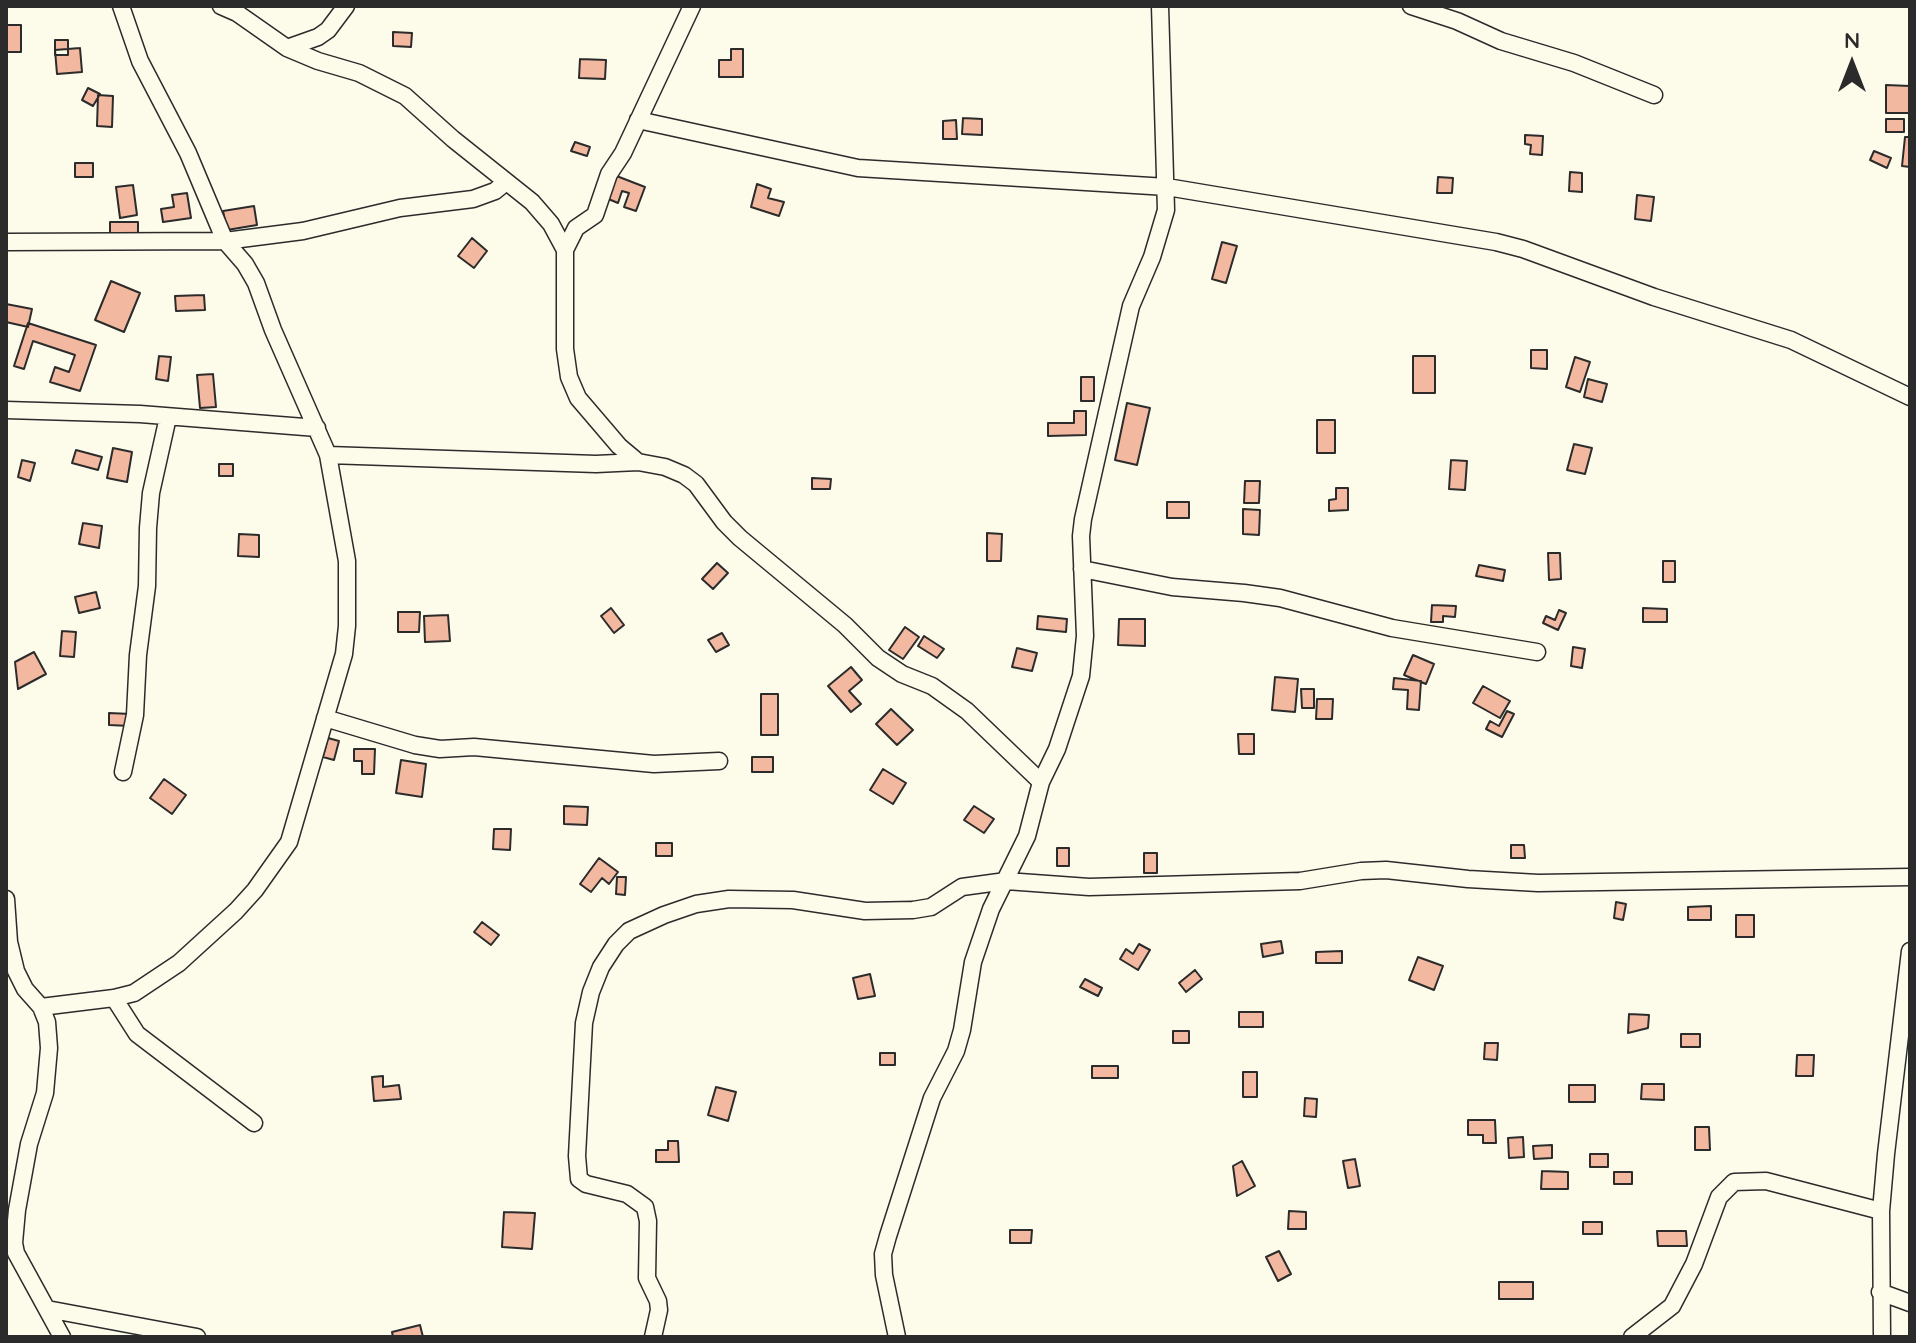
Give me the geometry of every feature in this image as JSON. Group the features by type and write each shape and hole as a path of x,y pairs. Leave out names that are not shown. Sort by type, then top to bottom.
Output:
{"street":[{"path":"41,1007 134,993 179,963 255,890 289,842 344,654 349,588 342,527 328,455 273,330 256,283 245,264 225,241 188,153 140,61 121,6"},
{"path":"221,6 237,13 287,48 385,84 405,96 532,202 551,224 565,250"},
{"path":"287,48 328,30 346,6"},
{"path":"638,462 619,446 578,398 569,377 565,349 565,250 576,228 595,215 609,174 623,153 692,6"},
{"path":"897,1337 884,1275 883,1254 932,1098 959,1041 973,962 991,909 1027,836 1041,782 1057,749 1081,676 1085,636 1083,519 1127,319 1166,210 1160,6"},
{"path":"1411,6 1457,21 1501,41 1574,63 1654,95"},
{"path":"638,120 858,168 1167,187 1455,234 1523,249 1654,297 1791,340 1910,397"},
{"path":"6,242 225,241 303,231 400,208 473,199 495,191 506,182"},
{"path":"6,410 90,411 317,428"},
{"path":"123,772 135,715 138,655 147,586 151,493 168,417"},
{"path":"328,455 596,464 638,462 665,467 684,475 696,484 732,530 845,625 878,658 902,674 932,686 967,711 1041,782"},
{"path":"1082,569 1172,587 1280,598 1392,628 1537,652"},
{"path":"325,718 415,745 440,749 474,747 654,764 719,761"},
{"path":"653,1337 659,1310 647,1278 648,1221 645,1207 627,1194 586,1184 577,1175 584,1023 591,992 601,967 616,944 629,931 664,915 729,899 793,900 865,911 913,910 931,907 962,887 1006,881 1113,887 1178,882 1300,881 1386,870 1484,881 1538,883 1910,877"},
{"path":"6,899 9,942 16,971 25,989 41,1007 47,1022 48,1071 45,1093 29,1144 11,1256 62,1337"},
{"path":"1882,1337 1881,1211 1910,951"},
{"path":"114,998 137,1034 254,1123"},
{"path":"1632,1337 1672,1306 1694,1264 1719,1197 1734,1182 1766,1181 1881,1211"},
{"path":"1880,1292 1910,1303"},
{"path":"47,1309 197,1337"}],"building":[{"path":"7,25 21,25 21,52 6,52"},
{"path":"393,32 412,33 411,47 393,46"},
{"path":"55,40 68,40 68,55 55,55"},
{"path":"80,48 82,72 57,74 55,50"},
{"path":"731,49 743,49 743,77 719,77 719,60 731,60"},
{"path":"580,59 606,60 605,79 579,78"},
{"path":"1886,85 1910,86 1910,113 1886,113"},
{"path":"88,88 100,94 93,106 82,100"},
{"path":"98,95 113,96 112,127 97,126"},
{"path":"963,118 982,119 982,135 962,134"},
{"path":"1886,119 1904,119 1904,132 1886,132"},
{"path":"956,120 957,139 943,139 943,121"},
{"path":"1525,135 1543,136 1542,155 1530,154 1531,145 1525,144"},
{"path":"1905,137 1910,137 1910,167 1902,166"},
{"path":"575,142 590,147 587,156 571,151"},
{"path":"1874,151 1891,158 1887,168 1870,160"},
{"path":"75,163 93,163 93,177 75,177"},
{"path":"1570,172 1582,173 1582,192 1569,191"},
{"path":"614,175 645,187 636,211 624,207 629,193 622,191 618,203 606,198"},
{"path":"1438,177 1453,178 1452,193 1437,193"},
{"path":"757,184 771,189 768,198 784,202 779,216 751,207"},
{"path":"133,185 137,215 120,218 116,187"},
{"path":"187,193 191,218 163,222 161,209 174,207 172,195"},
{"path":"1637,195 1654,197 1651,221 1635,219"},
{"path":"254,206 257,225 227,230 223,211"},
{"path":"110,222 138,222 138,237 110,237"},
{"path":"472,238 487,251 474,268 458,256"},
{"path":"1222,242 1237,246 1226,283 1212,279"},
{"path":"111,281 140,293 124,332 95,320"},
{"path":"204,295 205,310 176,311 175,296"},
{"path":"6,304 32,309 28,327 6,322"},
{"path":"28,323 96,345 80,391 50,382 55,367 69,372 75,355 33,341 24,369 14,366"},
{"path":"1531,350 1547,350 1547,369 1531,368"},
{"path":"159,356 171,357 168,381 156,379"},
{"path":"1413,356 1435,356 1435,393 1413,393"},
{"path":"1575,357 1590,362 1580,392 1566,387"},
{"path":"213,374 216,407 200,408 197,375"},
{"path":"1081,377 1094,377 1094,401 1081,401"},
{"path":"1588,379 1607,384 1602,402 1584,397"},
{"path":"1127,403 1150,408 1137,465 1115,460"},
{"path":"1074,411 1086,411 1086,435 1048,436 1048,423 1074,423"},
{"path":"1317,420 1335,420 1335,453 1317,453"},
{"path":"1574,444 1592,448 1585,474 1567,470"},
{"path":"113,448 132,452 127,482 107,478"},
{"path":"76,450 102,457 98,470 72,463"},
{"path":"22,460 35,463 30,481 18,477"},
{"path":"1451,460 1467,461 1465,490 1449,489"},
{"path":"219,464 233,464 233,476 219,476"},
{"path":"812,478 831,479 830,489 812,489"},
{"path":"1245,481 1260,481 1259,503 1244,503"},
{"path":"1336,488 1348,488 1348,510 1329,511 1329,500 1336,499"},
{"path":"1167,502 1189,502 1189,518 1167,518"},
{"path":"1243,509 1260,510 1259,535 1243,534"},
{"path":"83,523 102,526 99,548 79,544"},
{"path":"987,533 1002,534 1001,561 987,561"},
{"path":"239,534 259,535 259,557 238,556"},
{"path":"1548,553 1560,553 1561,579 1549,580"},
{"path":"1663,561 1675,561 1675,582 1663,582"},
{"path":"717,563 728,573 713,589 702,579"},
{"path":"1479,565 1505,570 1503,581 1476,576"},
{"path":"96,592 100,608 79,613 75,597"},
{"path":"1432,605 1456,606 1455,617 1443,616 1443,622 1431,622"},
{"path":"611,608 624,625 614,633 601,616"},
{"path":"1643,608 1667,609 1667,622 1643,622"},
{"path":"1559,610 1566,613 1558,630 1543,623 1546,616 1555,620"},
{"path":"398,612 420,612 419,632 398,632"},
{"path":"448,615 450,641 425,642 424,616"},
{"path":"1038,616 1067,619 1066,632 1037,629"},
{"path":"1119,619 1145,619 1145,646 1118,645"},
{"path":"905,627 919,637 903,659 889,650"},
{"path":"62,631 76,632 74,657 60,656"},
{"path":"722,633 729,645 716,652 708,640"},
{"path":"924,636 944,649 937,658 918,646"},
{"path":"1573,647 1585,649 1582,668 1571,666"},
{"path":"1017,648 1037,653 1032,671 1012,667"},
{"path":"34,652 46,674 18,689 15,662"},
{"path":"1413,655 1434,664 1426,684 1404,675"},
{"path":"851,667 862,680 849,691 861,704 851,712 828,686"},
{"path":"1275,677 1298,679 1295,712 1272,710"},
{"path":"1394,678 1421,681 1419,710 1407,709 1408,690 1393,689"},
{"path":"1483,686 1510,701 1500,718 1473,703"},
{"path":"1301,689 1314,689 1314,708 1302,708"},
{"path":"761,694 778,694 778,735 761,735"},
{"path":"1317,699 1333,699 1332,719 1316,719"},
{"path":"891,709 913,730 897,745 876,724"},
{"path":"1507,711 1514,714 1502,737 1486,729 1490,721 1499,726"},
{"path":"109,713 131,714 130,726 109,725"},
{"path":"1238,734 1254,734 1254,754 1239,754"},
{"path":"328,738 339,741 334,760 323,757"},
{"path":"354,749 375,749 374,774 362,774 362,761 354,761"},
{"path":"752,757 773,757 773,772 752,772"},
{"path":"401,760 426,764 422,797 396,793"},
{"path":"883,769 906,783 893,804 870,790"},
{"path":"164,779 186,795 172,814 150,798"},
{"path":"564,806 588,807 587,825 564,824"},
{"path":"974,806 994,819 984,833 964,820"},
{"path":"494,829 511,829 510,850 493,849"},
{"path":"656,843 672,843 672,856 656,856"},
{"path":"1511,845 1524,845 1525,858 1511,858"},
{"path":"1057,848 1069,848 1069,866 1057,866"},
{"path":"1144,853 1157,853 1157,873 1144,873"},
{"path":"599,858 618,872 609,884 602,878 591,892 580,884"},
{"path":"617,877 626,877 625,895 616,894"},
{"path":"1616,902 1626,904 1623,920 1614,918"},
{"path":"1711,906 1711,920 1688,920 1688,907"},
{"path":"1736,915 1754,915 1754,937 1736,937"},
{"path":"482,922 499,935 491,945 474,932"},
{"path":"1281,941 1283,953 1263,957 1261,944"},
{"path":"1139,944 1150,950 1138,970 1120,959 1126,949 1133,954"},
{"path":"1342,951 1342,963 1316,963 1316,952"},
{"path":"1418,957 1443,966 1434,990 1409,980"},
{"path":"1195,970 1202,979 1186,992 1179,983"},
{"path":"870,974 875,996 858,999 853,978"},
{"path":"1085,979 1102,988 1098,996 1080,987"},
{"path":"1239,1012 1263,1012 1263,1027 1239,1027"},
{"path":"1629,1014 1649,1015 1648,1028 1628,1033"},
{"path":"1173,1031 1189,1031 1189,1043 1173,1043"},
{"path":"1681,1034 1700,1034 1700,1047 1681,1047"},
{"path":"1485,1043 1498,1043 1497,1060 1484,1059"},
{"path":"880,1053 895,1053 895,1065 880,1065"},
{"path":"1797,1055 1814,1055 1813,1076 1796,1076"},
{"path":"1092,1066 1118,1066 1118,1078 1092,1078"},
{"path":"1243,1072 1257,1072 1257,1097 1243,1097"},
{"path":"383,1076 383,1087 399,1085 401,1099 374,1101 372,1077"},
{"path":"1642,1084 1664,1084 1664,1100 1641,1099"},
{"path":"1569,1085 1595,1085 1595,1102 1569,1102"},
{"path":"716,1087 736,1092 728,1121 708,1115"},
{"path":"1305,1098 1317,1099 1316,1117 1304,1116"},
{"path":"1468,1120 1495,1120 1496,1143 1483,1143 1483,1135 1468,1135"},
{"path":"1695,1127 1709,1127 1710,1150 1695,1150"},
{"path":"1523,1137 1524,1157 1509,1158 1508,1138"},
{"path":"668,1141 678,1141 679,1162 656,1162 656,1150 668,1150"},
{"path":"1552,1145 1552,1158 1534,1159 1533,1146"},
{"path":"1590,1154 1608,1154 1608,1167 1590,1167"},
{"path":"1355,1159 1360,1186 1348,1188 1343,1161"},
{"path":"1242,1161 1255,1186 1237,1196 1233,1166"},
{"path":"1542,1171 1568,1172 1568,1189 1541,1189"},
{"path":"1614,1172 1632,1172 1632,1184 1614,1184"},
{"path":"1289,1211 1306,1212 1306,1229 1288,1229"},
{"path":"504,1212 535,1213 532,1249 502,1247"},
{"path":"1583,1222 1602,1222 1602,1234 1583,1234"},
{"path":"1010,1230 1032,1230 1031,1243 1010,1243"},
{"path":"1657,1231 1686,1231 1687,1246 1658,1246"},
{"path":"1279,1251 1291,1274 1278,1281 1266,1257"},
{"path":"1499,1282 1533,1282 1533,1299 1499,1299"},
{"path":"420,1325 423,1337 393,1337 392,1332"}]}
